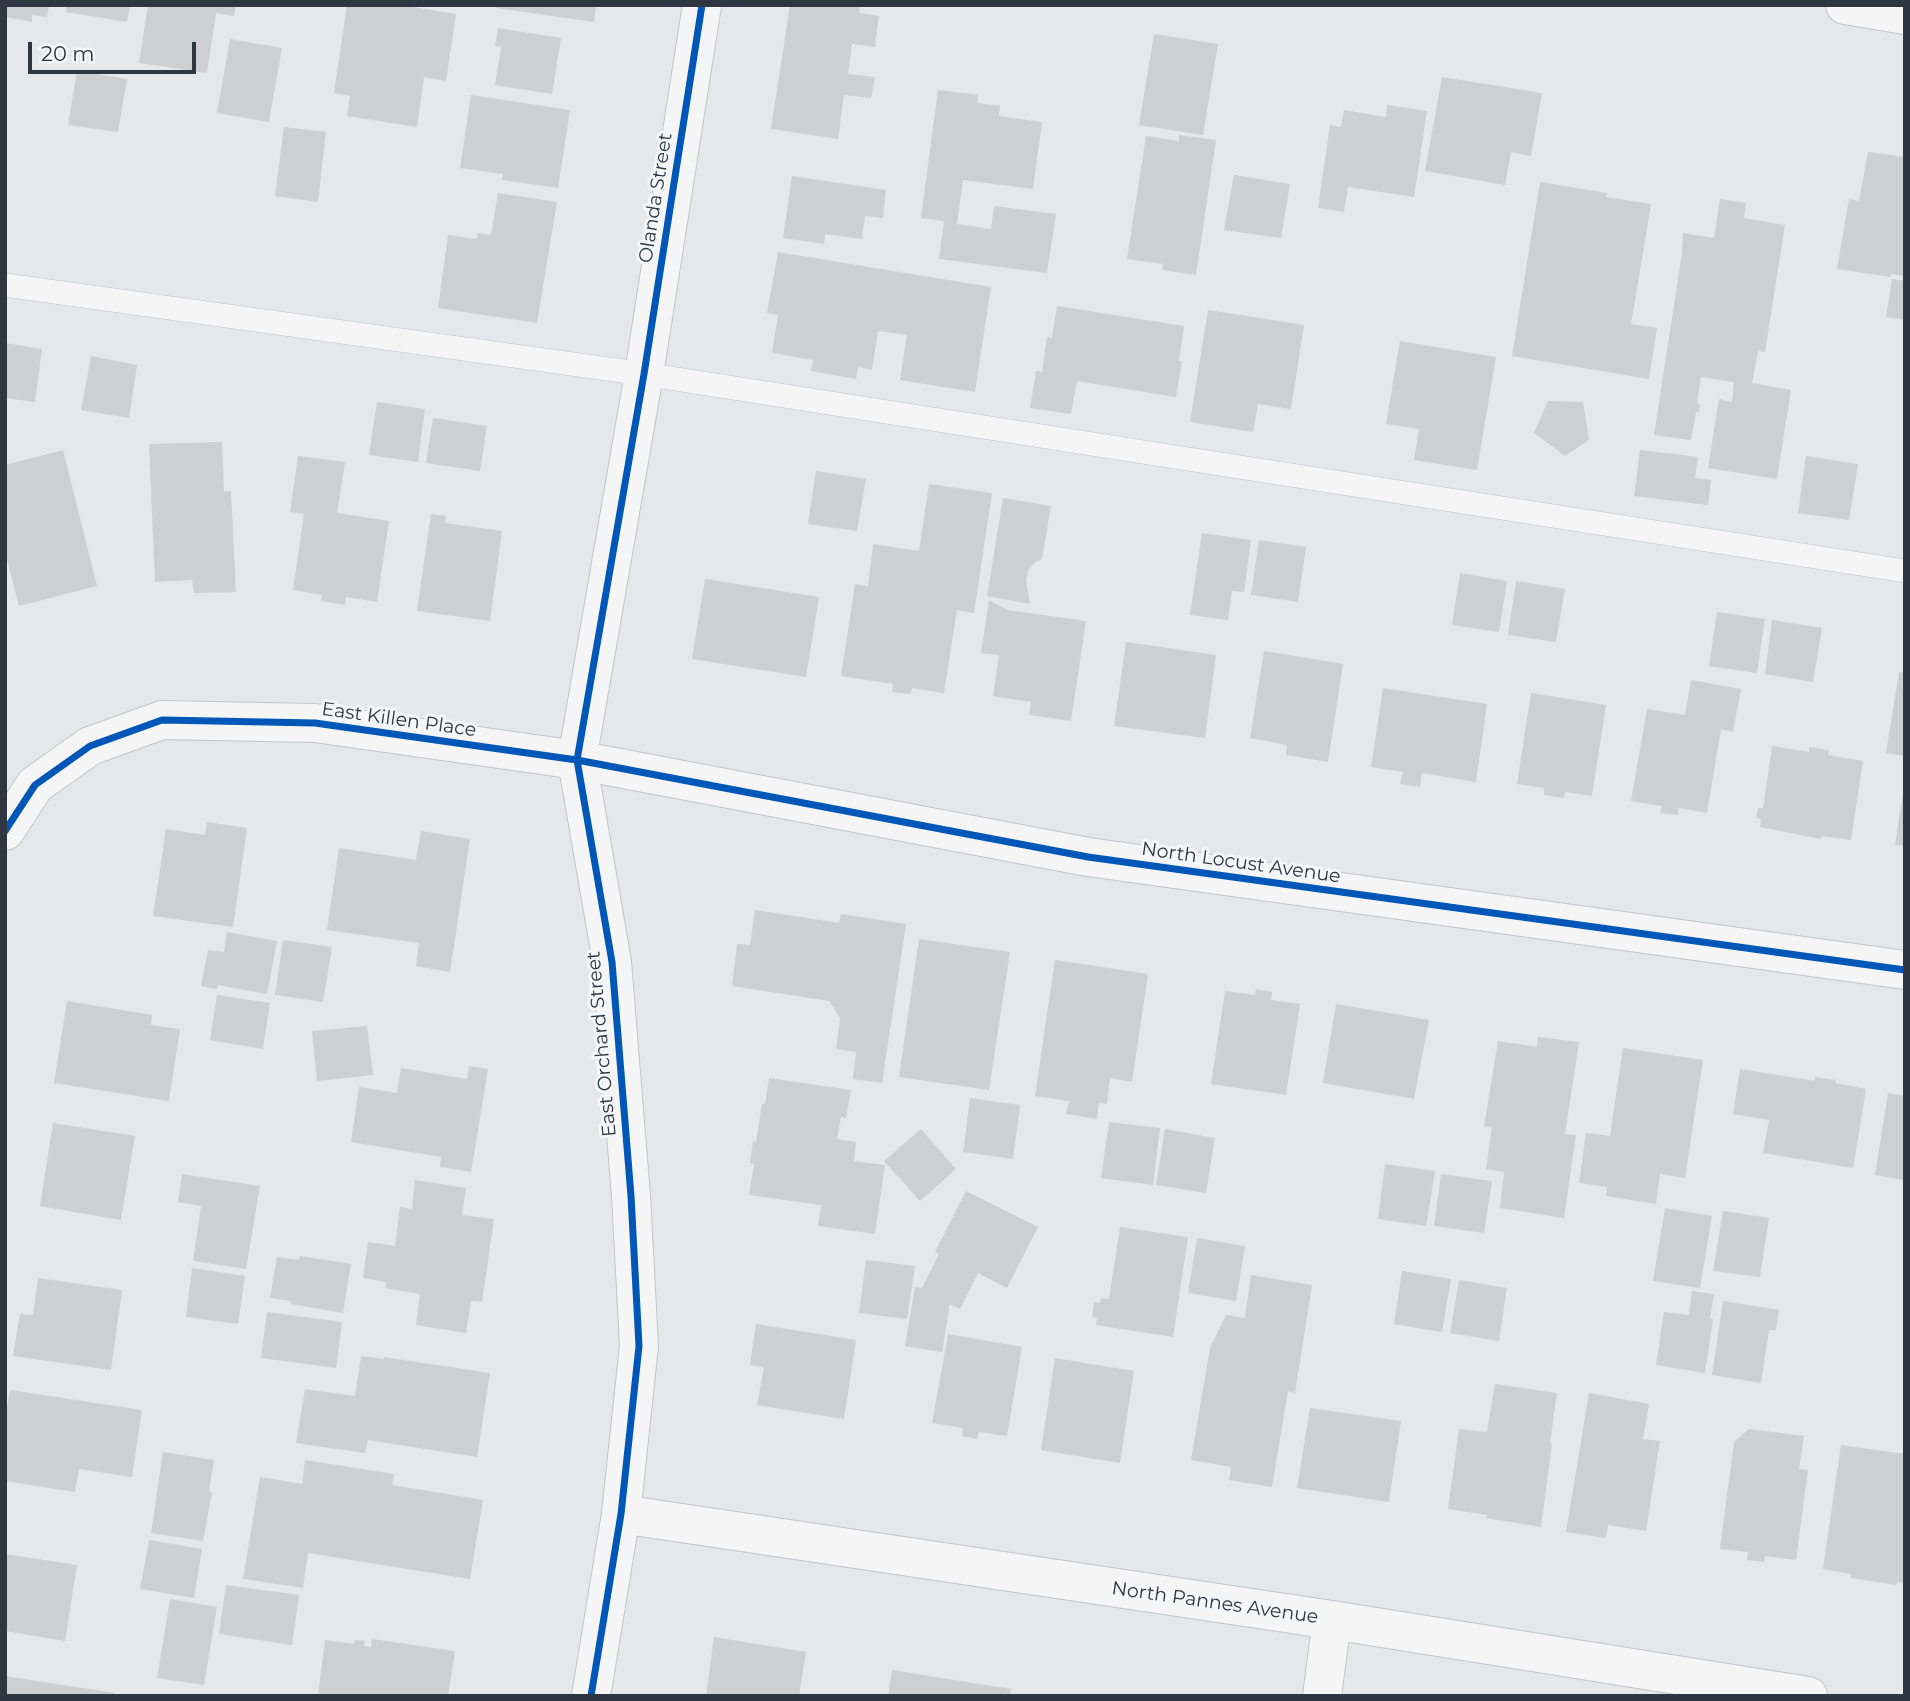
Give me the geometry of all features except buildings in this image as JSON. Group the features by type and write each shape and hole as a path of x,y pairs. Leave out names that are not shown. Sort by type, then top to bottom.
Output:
{"street":[{"name":"Olanda Street","path":"642,384 702,5"},
{"path":"1845,5 1905,15"},
{"name":"East Orchard Street","path":"591,1696 621,1514 639,1346 631,1196 612,962 577,761 642,384"},
{"name":"East Killen Place","path":"5,831 35,785 90,746 162,720 315,723 577,761"},
{"name":"North Locust Avenue","path":"577,761 1088,858 1905,970"},
{"name":"North Pannes Avenue","path":"621,1514 1332,1620 1808,1696"},
{"path":"1322,1696 1332,1620"}],"lane":[{"path":"5,285 642,384 1905,572"}],"cycle path":[{"path":"591,1696 621,1514 639,1346 631,1196 612,962 577,760 644,374 702,5"},
{"path":"5,831 35,785 90,746 162,720 315,723 577,760 1088,857 1905,970"}]}
